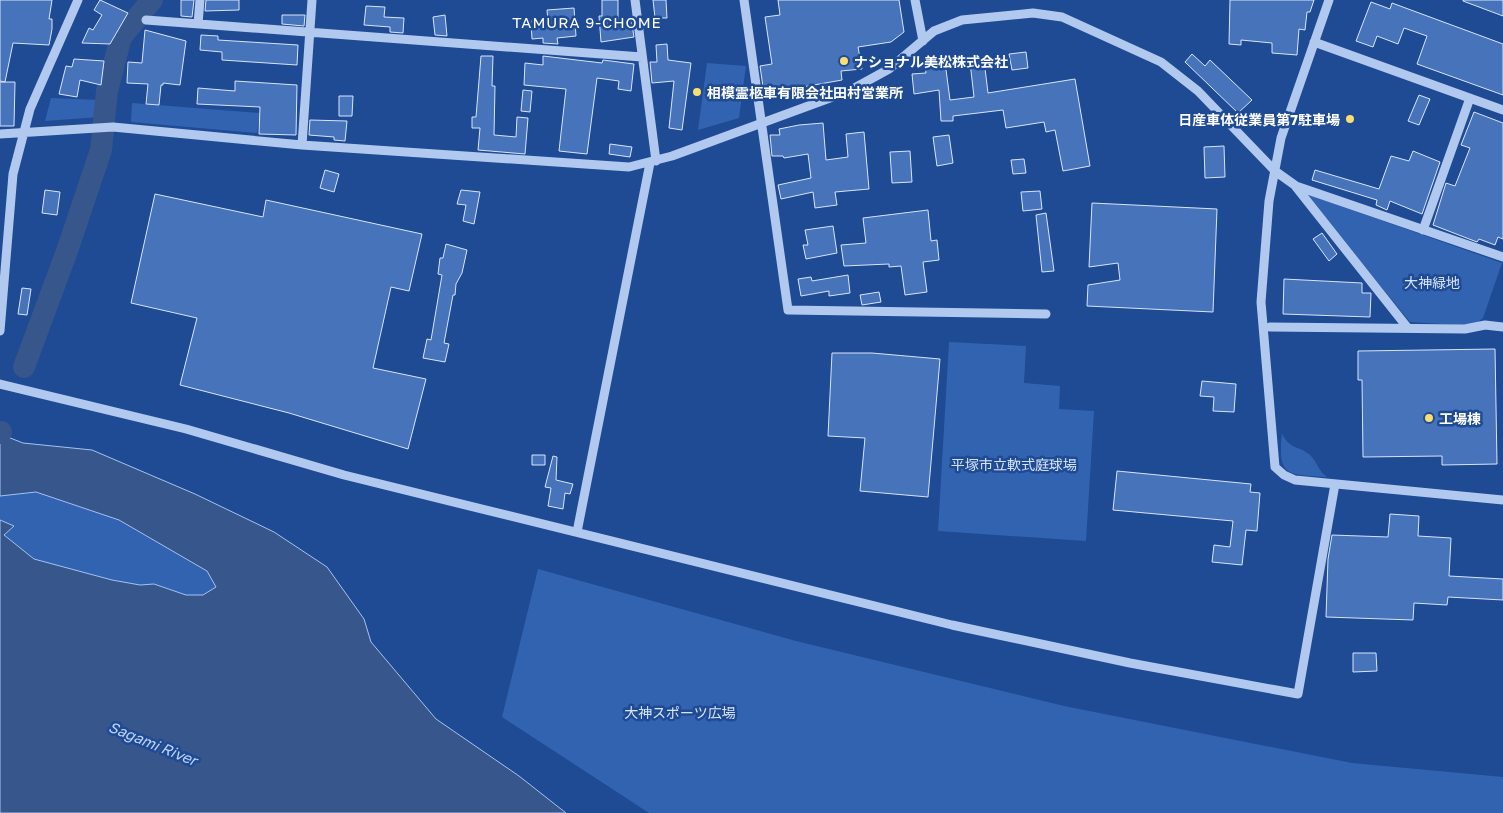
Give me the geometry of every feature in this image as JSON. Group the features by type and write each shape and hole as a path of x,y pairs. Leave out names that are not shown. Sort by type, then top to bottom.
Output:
{"street":[{"path":"1,326 13,174 30,109 78,0"},
{"path":"198,24 200,0"},
{"path":"302,145 312,0"},
{"path":"577,532 653,162 635,0"},
{"path":"744,0 760,124 788,310 1046,314"},
{"path":"915,0 923,41"},
{"path":"1329,0 1281,138 1268,210 1262,302 1275,467 1284,476 1295,480 1503,500"},
{"path":"0,134 98,126 302,145 562,164 629,167 653,162 760,124 866,82 889,69 934,31 962,20 1033,13 1062,17 1161,62 1198,91 1275,171 1298,189 1406,327"},
{"path":"146,20 642,57"},
{"path":"1314,42 1503,110"},
{"path":"1423,230 1470,98"},
{"path":"1298,189 1503,257"},
{"path":"1270,327 1465,329 1485,325 1503,327"},
{"path":"0,384 186,429 305,464 1031,642 1298,694 1335,484"}],"green space":[{"path":"707,63 746,66 739,118 698,130"},
{"path":"51,98 99,100 100,117 45,121"},
{"path":"132,103 260,113 257,133 131,122"},
{"name":"大神緑地","path":"1304,193 1502,263 1483,318 1473,326 1410,322"},
{"name":"平塚市立軟式庭球場","path":"949,342 1026,346 1024,383 1060,386 1059,409 1094,411 1086,541 938,531"},
{"path":"1282,433 1291,445 1310,455 1327,477 1294,474 1288,471 1281,458"},
{"path":"36,492 119,520 207,571 216,587 203,595 186,595 154,584 140,585 112,580 33,559 4,535 14,526 0,520 0,496"},
{"name":"大神スポーツ広場","path":"538,569 796,641 1064,706 1352,763 1503,777 1503,813 649,813 502,717"}],"water":[{"name":"Sagami River","path":"0,434 23,443 92,450 195,494 274,532 327,567 364,619 371,642 436,719 519,776 566,813 0,813 0,520 14,526 4,535 34,559 112,580 140,585 154,584 186,595 203,595 216,587 207,571 119,520 36,492 0,496"}],"building":[{"path":"0,0 52,0 49,19 52,19 52,29 49,45 13,43 5,82 0,81"},
{"path":"100,0 128,13 110,44 82,43 89,28 93,30 102,15 94,10"},
{"path":"181,0 194,0 192,17 181,16"},
{"path":"206,0 239,0 239,10 205,11"},
{"path":"602,0 618,0 618,20 631,19 634,37 601,42 599,16 602,16"},
{"path":"653,0 666,0 667,18 655,18"},
{"path":"778,0 899,0 904,32 891,42 858,47 862,69 841,71 842,80 764,94 760,66 772,64 765,17 780,15"},
{"path":"1230,0 1314,0 1310,12 1307,12 1305,30 1299,29 1297,55 1272,53 1272,43 1241,40 1241,45 1229,44"},
{"path":"1503,0 1503,16 1463,1"},
{"path":"1371,2 1390,9 1392,3 1503,44 1503,95 1417,64 1427,36 1404,28 1398,44 1377,36 1373,47 1356,41"},
{"path":"366,6 385,7 384,17 404,18 403,33 390,32 390,27 364,25"},
{"path":"574,8 576,36 557,38 558,44 543,43 543,38 532,39 531,21 548,21 547,10"},
{"path":"282,15 305,15 304,26 282,24"},
{"path":"445,15 447,36 435,35 433,17"},
{"path":"145,30 186,41 180,85 163,83 161,85 159,105 146,104 148,84 127,83 128,62 142,63"},
{"path":"201,35 218,36 218,40 298,45 297,65 222,60 222,52 200,50"},
{"path":"667,44 668,60 691,63 682,130 669,128 674,81 652,83 650,62 657,62 656,45"},
{"path":"1026,52 1028,68 1012,70 1009,54"},
{"path":"1192,54 1205,66 1210,60 1252,100 1238,113 1185,62"},
{"path":"481,56 493,56 492,86 495,86 494,135 516,137 517,117 528,118 525,154 478,150 480,128 472,128 472,117 476,117"},
{"path":"543,56 602,63 603,60 634,64 631,91 618,89 619,81 597,78 587,154 559,151 566,89 524,85 525,63 543,65"},
{"path":"74,59 104,61 101,85 80,80 77,97 59,94 66,66 72,67"},
{"path":"984,60 988,93 1075,79 1090,166 1063,171 1055,130 1046,132 1044,122 1006,128 1003,110 953,116 953,121 941,121 939,90 914,94 912,74 926,73 925,65 945,62 950,100 974,97 970,62"},
{"path":"235,81 297,85 296,135 259,134 260,107 197,104 198,88 235,91"},
{"path":"0,82 15,82 14,126 0,126"},
{"path":"523,90 532,91 530,112 521,111"},
{"path":"1419,95 1430,99 1419,125 1408,121"},
{"path":"339,96 353,96 352,116 339,116"},
{"path":"1474,112 1503,123 1503,239 1498,237 1495,245 1479,239 1477,242 1433,225 1446,183 1455,186 1470,148 1461,145"},
{"path":"310,120 347,121 345,141 334,140 334,137 309,135"},
{"path":"823,123 826,160 848,157 846,134 864,132 869,189 835,192 837,205 815,208 813,192 781,199 778,185 811,178 808,154 784,158 783,156 772,156 770,135 780,135 779,129"},
{"path":"949,135 953,163 937,166 933,137"},
{"path":"610,144 632,147 630,157 609,154"},
{"path":"1224,146 1225,177 1205,178 1204,147"},
{"path":"910,151 912,182 892,183 890,152"},
{"path":"1413,151 1440,162 1422,214 1390,201 1387,210 1376,205 1377,200 1312,180 1315,170 1379,189 1391,156 1409,161"},
{"path":"1024,159 1026,173 1013,174 1011,160"},
{"path":"325,170 339,174 334,192 320,188"},
{"path":"45,190 60,192 57,215 42,213"},
{"path":"461,190 480,192 474,224 463,221 466,205 457,204"},
{"path":"1040,191 1042,209 1023,211 1021,192"},
{"path":"155,194 263,217 266,200 422,234 409,291 391,287 373,368 426,379 408,449 289,413 180,385 197,318 131,303"},
{"path":"1092,203 1217,209 1213,312 1087,306 1088,285 1120,280 1118,263 1089,267"},
{"path":"928,210 931,241 937,240 939,260 923,262 927,292 905,295 901,266 889,267 889,264 844,266 841,245 866,243 863,218"},
{"path":"1046,213 1054,271 1042,272 1036,215"},
{"path":"833,226 837,253 806,259 803,245 808,245 805,230"},
{"path":"1322,233 1337,254 1329,261 1313,239"},
{"path":"446,244 467,250 462,273 456,284 455,295 453,295 444,343 449,344 445,362 423,358 427,339 431,340 442,275 438,274 440,258 443,258"},
{"path":"848,275 850,293 829,296 829,291 801,296 798,279 811,277 812,281"},
{"path":"1284,279 1362,283 1362,293 1371,293 1370,317 1283,314"},
{"path":"22,288 31,289 27,315 18,314"},
{"path":"879,292 881,302 862,305 860,295"},
{"name":"工場棟","path":"1495,349 1497,464 1442,465 1442,456 1363,457 1362,380 1358,380 1358,351"},
{"path":"832,353 872,353 940,359 928,497 860,491 865,438 828,436"},
{"path":"1202,381 1236,384 1234,412 1213,411 1214,397 1200,396"},
{"path":"532,455 545,455 545,465 532,465"},
{"path":"553,456 557,457 556,480 573,484 570,494 565,493 563,509 548,506 551,488 545,487"},
{"path":"1117,471 1251,484 1250,492 1260,493 1257,531 1246,530 1242,565 1212,562 1214,545 1230,547 1233,521 1113,510"},
{"path":"1390,514 1419,516 1418,536 1451,538 1449,576 1503,579 1503,600 1448,597 1447,605 1414,603 1413,620 1326,617 1328,559 1332,535 1388,537"},
{"path":"1353,653 1376,653 1377,671 1353,672"}],"waterway":[{"path":"24,367 67,251 101,150 107,91 121,37 152,0"}],"place":[{"name":"ナショナル美松株式会社","path":"844,61"},
{"name":"相模霊柩車有限会社田村営業所","path":"697,92"},
{"name":"日産車体従業員第7駐車場","path":"1350,119"},
{"name":"工場棟","path":"1429,418"}],"district":[{"name":"TAMURA 9-CHOME","path":"587,22"}]}
